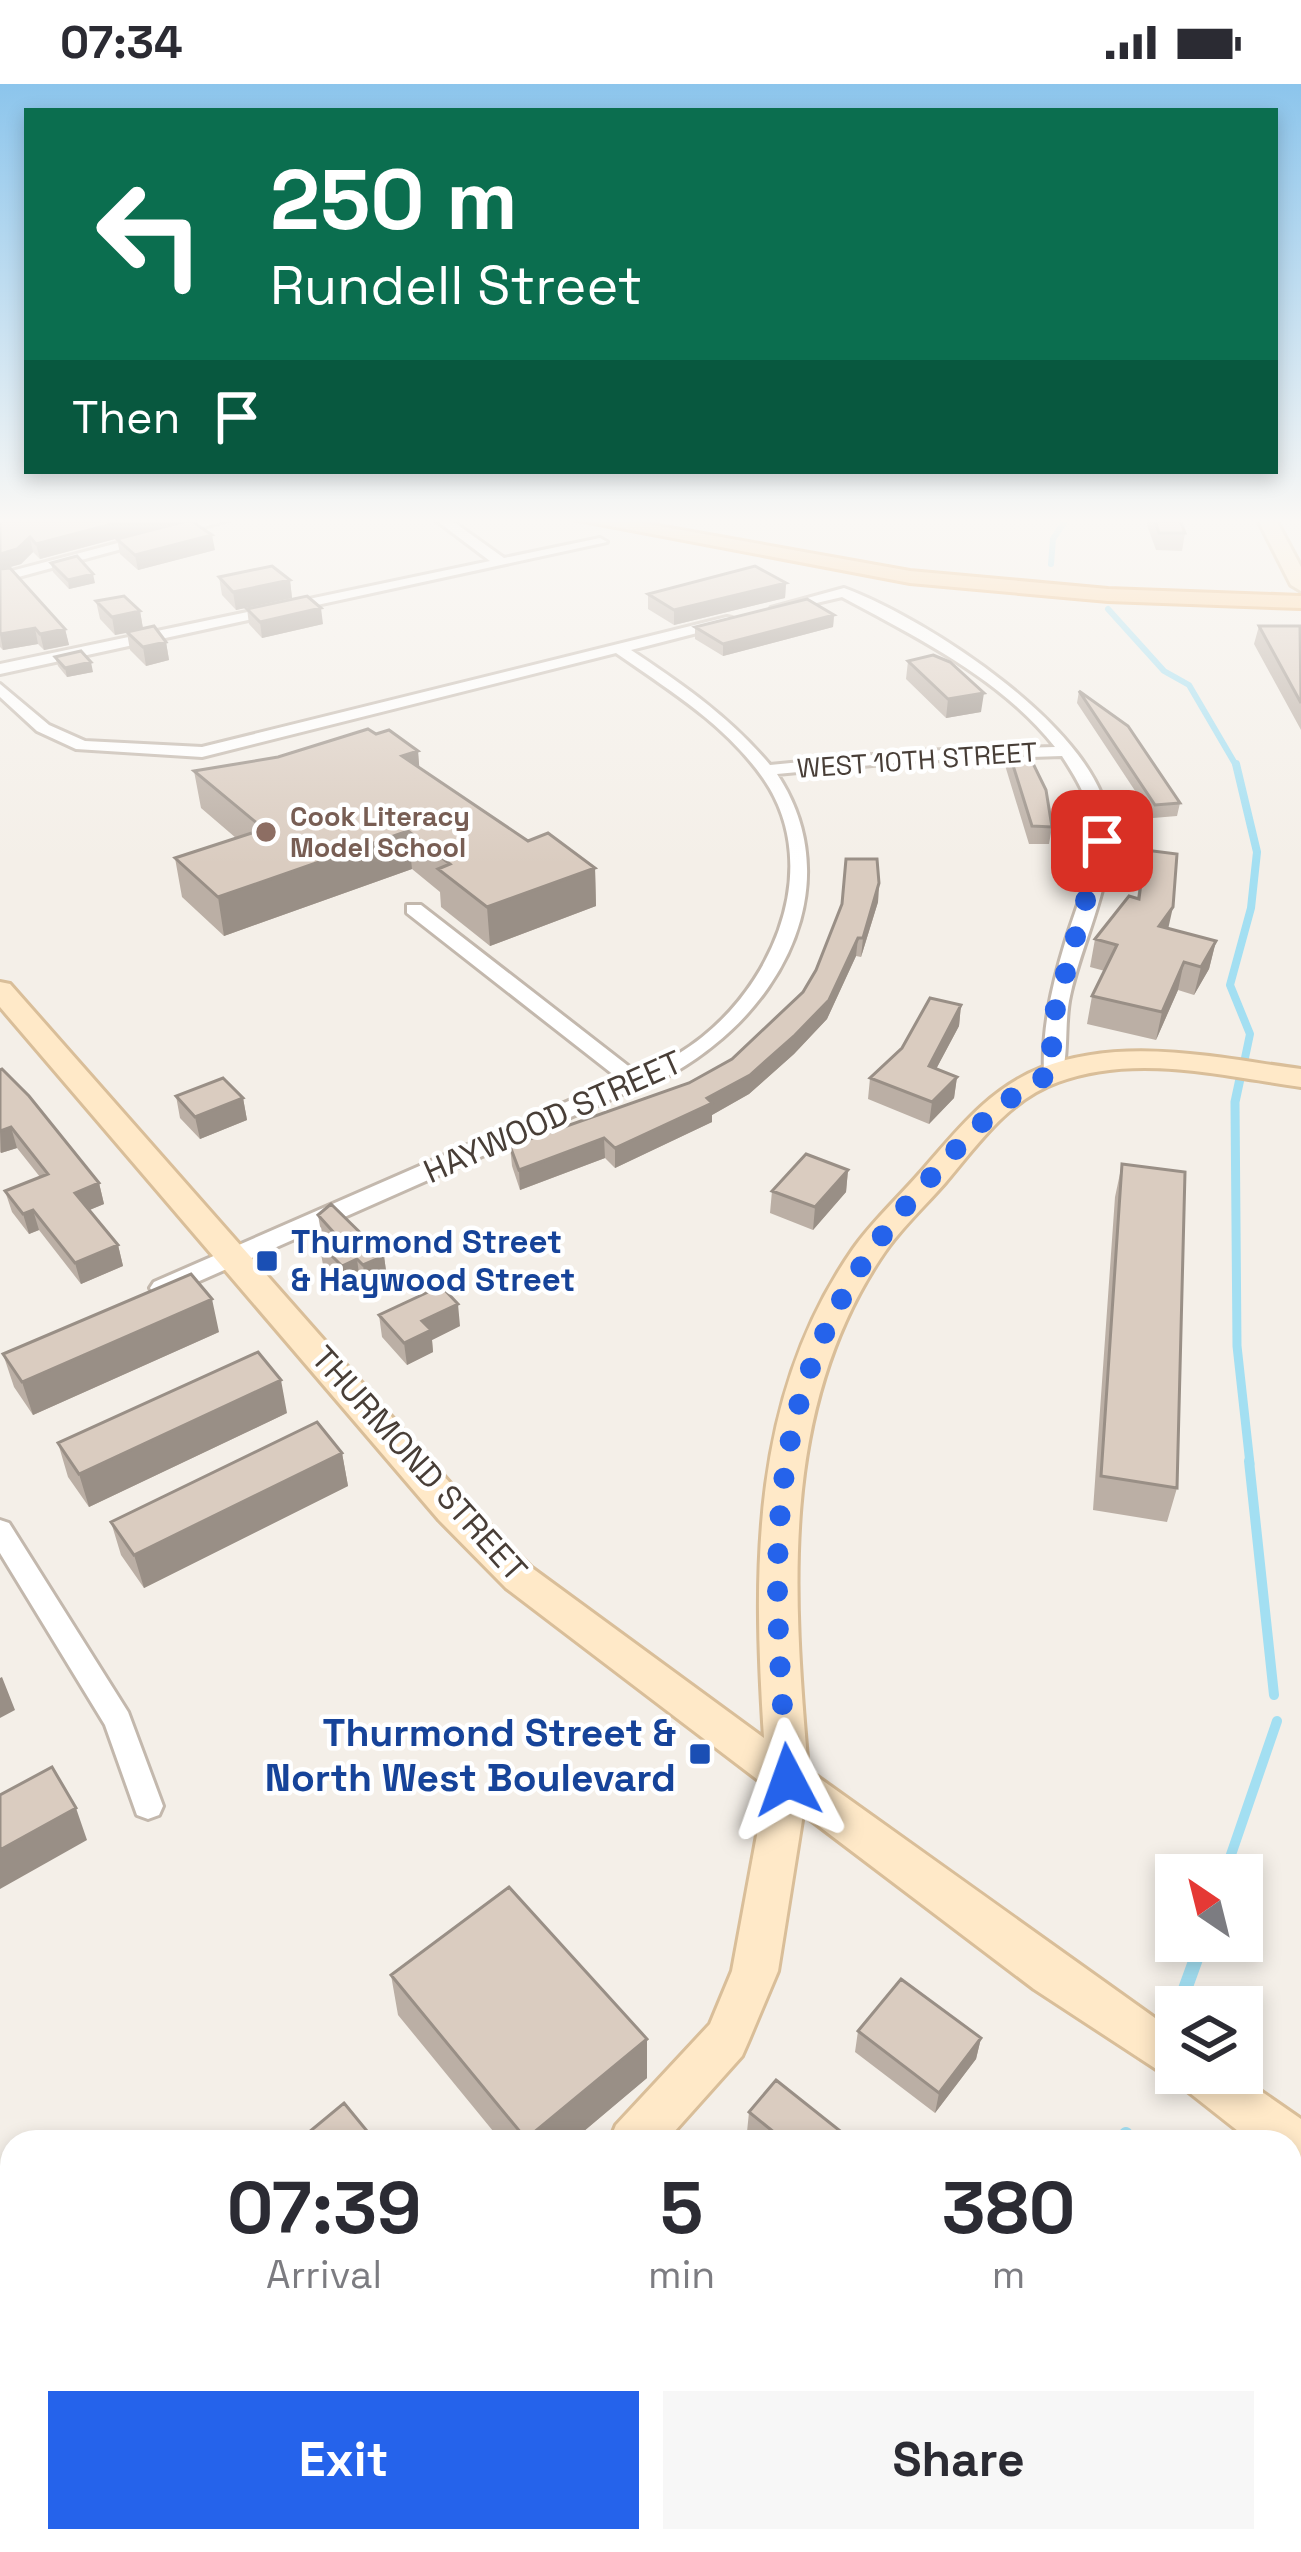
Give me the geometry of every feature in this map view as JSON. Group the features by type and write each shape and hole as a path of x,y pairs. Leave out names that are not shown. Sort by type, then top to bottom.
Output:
{"main road":[{"name":"THURMOND STREET","path":"0,990 236,1256 452,1510 519,1578 788,1780 1155,2045"},
{"path":"643,2130 726,2040 755,1971 788,1780 777,1558 784,1457 802,1380 854,1274 904,1207 989,1113 1015,1091 1054,1072 1129,1058 1226,1064 1287,1075"},
{"path":"1225,2094 1276,2130"}],"street":[{"path":"0,669 170,633"},
{"path":"0,689 63,739 105,751 220,749 682,633"},
{"path":"918,633 964,659 1068,751 1093,800 1102,841 1050,1029 1054,1072"},
{"name":"HAYWOOD STREET","path":"148,1294 637,1083 717,1038 747,1010 783,954 799,901 801,870 793,827 766,770 717,719 620,649"},
{"name":"WEST 10TH STREET","path":"766,770 915,756 1068,751"},
{"path":"414,909 637,1083"},
{"path":"0,1530 118,1721 148,1807"}],"building":[{"path":"128,633 159,633 166,642 143,647"},
{"path":"705,633 764,633 723,644"},
{"path":"1263,633 1300,633 1301,703"},
{"path":"81,651 91,662 65,668 55,657"},
{"path":"933,655 950,662 984,693 948,699 908,661"},
{"path":"1079,691 1128,726 1180,803 1155,805"},
{"path":"368,729 376,734 389,730 418,751 402,756 528,841 548,833 595,868 487,907 438,869 450,864 408,831 218,897 175,858 264,829 194,771 278,757"},
{"path":"1024,745 1046,790 1052,827 1032,826 1007,746"},
{"path":"1145,850 1177,854 1173,907 1159,926 1216,941 1201,967 1184,962 1162,1012 1092,996 1117,945 1095,939 1129,896 1139,899"},
{"path":"846,859 877,859 879,883 863,938 858,938 829,1000 795,1035 750,1075 707,1098 712,1103 615,1148 604,1138 519,1170 510,1146 689,1083 732,1059 803,992 842,904"},
{"path":"930,998 961,1005 929,1066 957,1077 932,1102 870,1078 902,1048"},
{"path":"2,1069 99,1183 75,1193 118,1245 75,1263 33,1210 23,1214 5,1191 48,1174 11,1127 0,1131"},
{"path":"223,1078 243,1098 195,1117 176,1096"},
{"path":"806,1154 848,1170 815,1207 772,1191"},
{"path":"1122,1164 1185,1172 1177,1488 1101,1476"},
{"path":"331,1204 384,1256 363,1265 357,1259 342,1266 319,1243 336,1235 318,1215"},
{"path":"191,1274 212,1299 22,1382 3,1354"},
{"path":"441,1286 458,1304 422,1321 431,1330 404,1343 379,1315"},
{"path":"258,1352 281,1380 79,1474 58,1443"},
{"path":"317,1422 342,1453 134,1555 111,1522"},
{"path":"52,1767 76,1808 0,1850 0,1795"},
{"path":"509,1887 647,2039 537,2130 519,2130 391,1975"},
{"path":"901,1979 981,2038 939,2093 858,2031"},
{"path":"776,2080 839,2130 771,2130 749,2112"},
{"path":"344,2103 366,2130 311,2130"}],"waterway":[{"path":"1130,633 1164,671 1189,685 1237,766"},
{"path":"1237,766 1257,852 1251,908 1230,985 1250,1034 1241,1077"},
{"path":"1241,1074 1235,1102 1237,1346 1250,1464"},
{"path":"1249,1461 1274,1695"},
{"path":"1231,1854 1277,1721"},
{"path":"1186,1986 1195,1962"}],"place":[{"name":"Cook Literacy Model School","path":"266,832"},
{"name":"Thurmond Street & Haywood Street","path":"267,1261"},
{"name":"Thurmond Street & North West Boulevard","path":"700,1754"}],"route":[{"path":"788,1780 777,1636 777,1558 784,1457 802,1380 866,1254 904,1207 989,1113 1015,1091 1054,1072 1050,1029 1102,841"}]}
